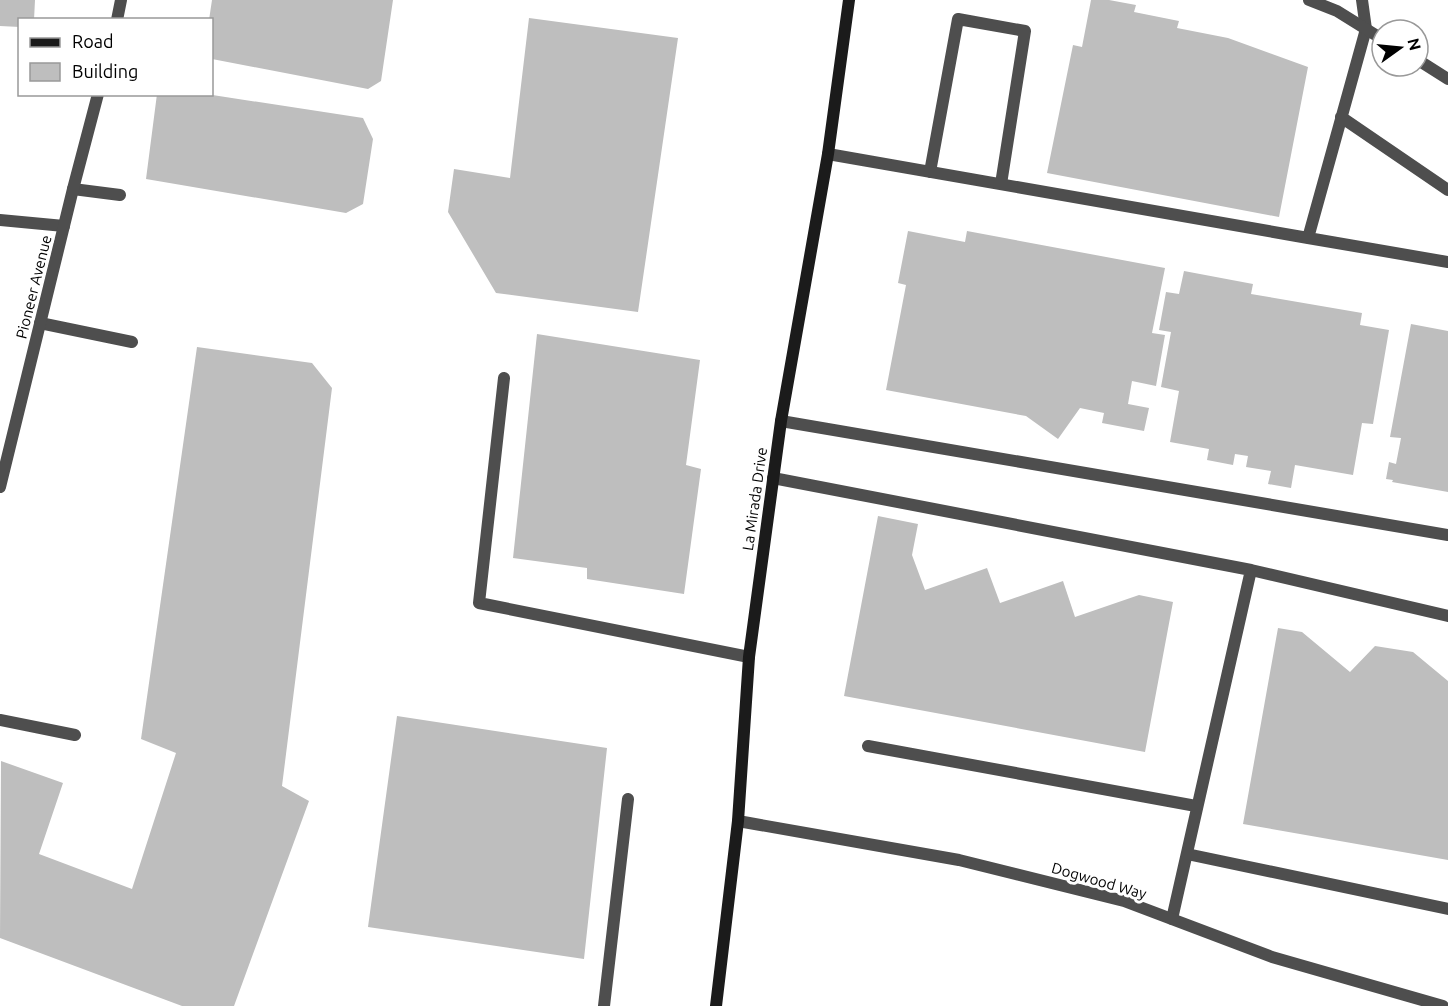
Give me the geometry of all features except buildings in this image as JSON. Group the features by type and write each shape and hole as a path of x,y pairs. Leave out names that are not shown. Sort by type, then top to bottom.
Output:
{"main road":[{"name":"La Mirada Drive","path":"716,1006 738,821 749,657 781,421 828,154 849,0"}],"street":[{"path":"117,18 121,0"},
{"path":"1309,0 1337,11 1370,32"},
{"path":"1308,238 1366,29 1362,0"},
{"path":"930,172 958,19 1024,32 1001,184"},
{"path":"1430,68 1448,79"},
{"name":"Pioneer Avenue","path":"0,488 97,96"},
{"path":"1341,117 1448,190"},
{"path":"828,154 1448,262"},
{"path":"73,189 120,195"},
{"path":"0,220 64,226"},
{"path":"40,322 132,342"},
{"path":"504,378 479,603 749,657"},
{"path":"781,421 1448,535"},
{"path":"773,478 1251,570 1448,616"},
{"path":"1172,919 1251,570"},
{"path":"0,720 75,735"},
{"path":"868,746 1196,806"},
{"path":"604,1006 628,799"},
{"name":"Dogwood Way","path":"738,821 959,860 1125,901 1272,957 1443,1006"},
{"path":"1187,854 1448,909"}]}
